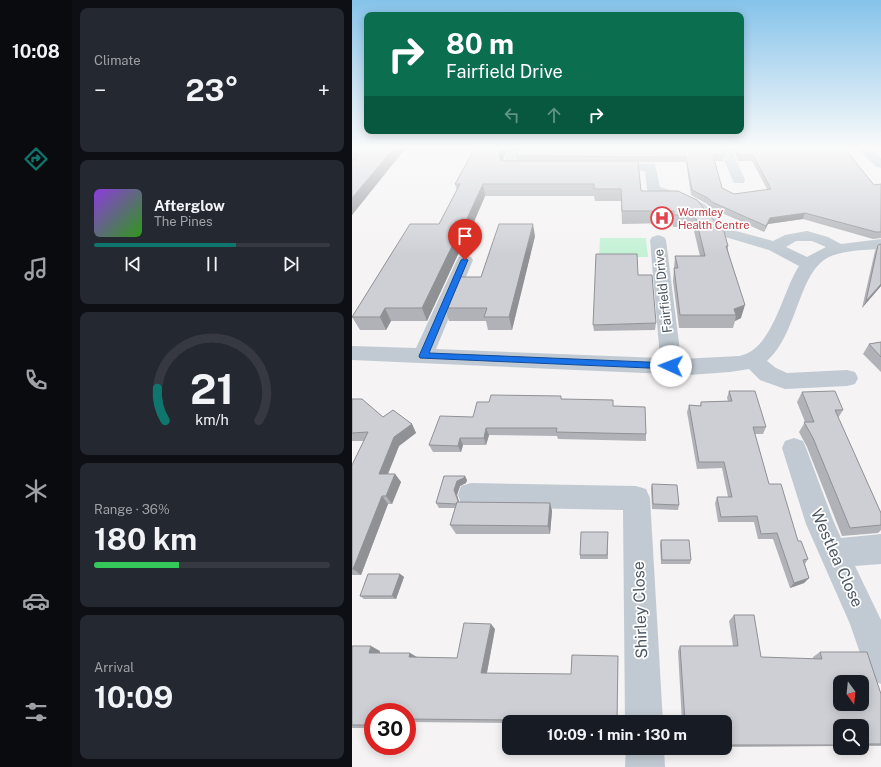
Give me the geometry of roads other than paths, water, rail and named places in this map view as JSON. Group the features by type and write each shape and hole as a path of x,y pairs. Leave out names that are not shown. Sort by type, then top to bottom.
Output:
{"street":[{"path":"653,184 654,189 686,200 701,208 720,231 775,247 809,265"},
{"path":"775,247 786,239 798,236 814,237 839,249"},
{"name":"Fairfield Drive","path":"658,240 671,366"},
{"path":"352,353 671,366 724,365 753,360 770,345 777,333 801,276 815,258 839,249 881,244"},
{"path":"423,356 465,260"},
{"path":"753,360 768,374 785,381 847,378"},
{"name":"Westlea Close","path":"794,448 820,524 835,553 864,621 881,667"},
{"name":"Shirley Close","path":"472,495 636,498 644,715"},
{"path":"835,553 881,549"},
{"path":"645,755 645,767"}],"place":[{"name":"Wormley Health Centre","path":"662,218"}]}
